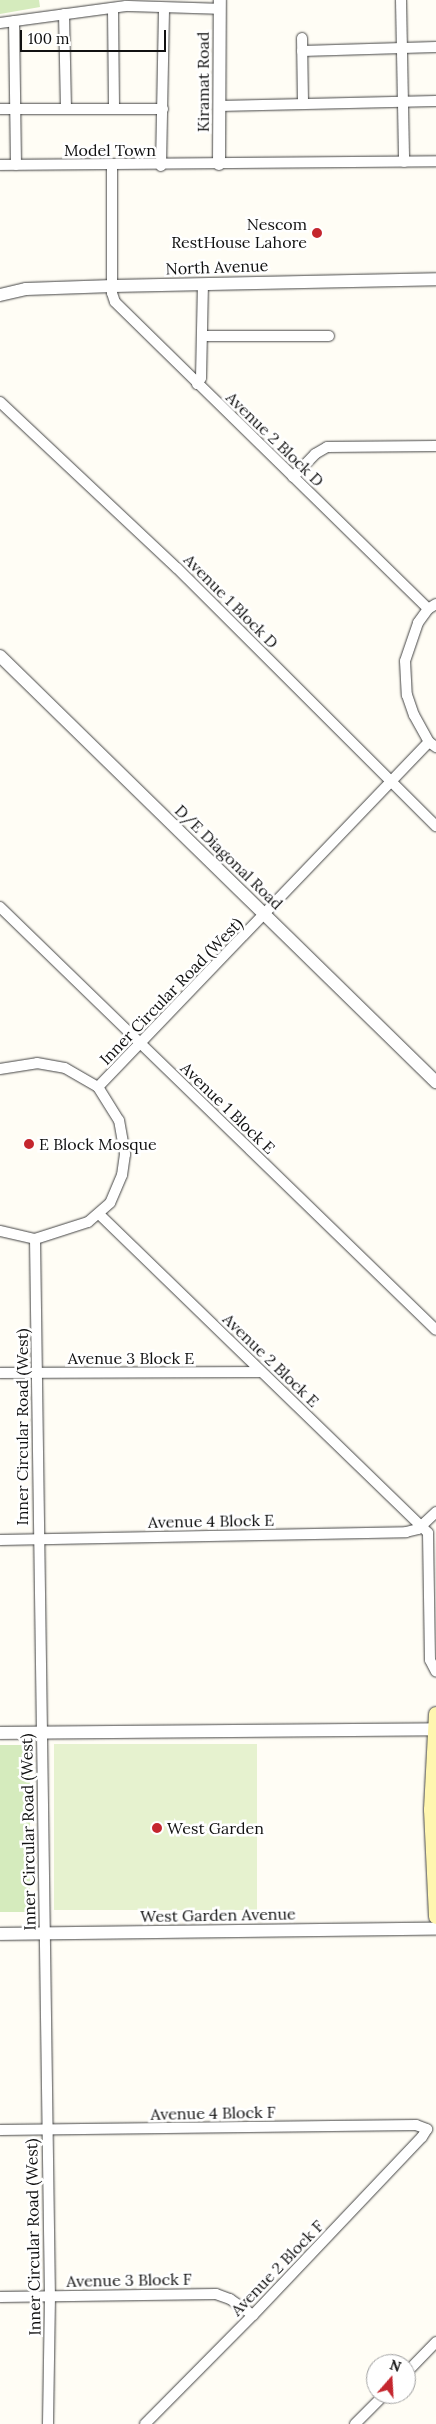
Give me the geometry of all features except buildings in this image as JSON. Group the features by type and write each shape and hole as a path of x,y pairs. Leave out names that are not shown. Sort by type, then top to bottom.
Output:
{"main road":[{"path":"436,1714 430,1810 436,1918"}],"street":[{"path":"401,0 404,162"},
{"path":"0,23 111,5 126,6 136,3 164,8 220,4"},
{"name":"Kiramat Road","path":"219,164 220,4"},
{"path":"111,5 114,109"},
{"path":"161,166 164,109 164,8"},
{"path":"64,14 66,108"},
{"path":"14,21 16,165"},
{"path":"302,38 303,104"},
{"path":"302,51 436,47"},
{"path":"219,106 436,100"},
{"path":"0,109 164,109"},
{"name":"Model Town","path":"0,165 161,166 436,161"},
{"path":"112,166 112,286"},
{"name":"North Avenue","path":"0,295 26,289 436,279"},
{"path":"197,384 201,378 202,284"},
{"name":"Avenue 2 Block D","path":"112,286 115,302 293,477 432,607"},
{"path":"202,336 329,336"},
{"name":"Avenue 1 Block D","path":"0,402 177,568 436,826"},
{"path":"293,477 315,454 327,447 436,446"},
{"path":"432,607 413,633 405,661 407,695 433,744"},
{"name":"D/E Diagonal Road","path":"0,656 436,1082"},
{"name":"Inner Circular Road (West)","path":"98,1087 266,916 391,781 433,744"},
{"name":"Avenue 1 Block E","path":"0,906 436,1330"},
{"path":"0,1069 38,1063 65,1068 98,1087 119,1120 125,1154 118,1188 100,1215 74,1228 35,1239 0,1231"},
{"name":"Avenue 2 Block E","path":"100,1215 422,1526"},
{"name":"Inner Circular Road (West)","path":"35,1239 46,2130 50,2296 48,2424"},
{"name":"Avenue 3 Block E","path":"0,1373 261,1372"},
{"path":"436,1512 422,1526 430,1538 430,1660 436,1672"},
{"name":"Avenue 4 Block E","path":"0,1540 406,1532 422,1526"},
{"path":"0,1733 435,1729"},
{"name":"West Garden Avenue","path":"0,1934 436,1929"},
{"name":"Avenue 4 Block F","path":"0,2130 416,2125 431,2128"},
{"name":"Avenue 2 Block F","path":"145,2424 253,2315 431,2128"},
{"name":"Avenue 3 Block F","path":"0,2296 216,2294 230,2298 253,2315"},
{"path":"416,2363 436,2342"},
{"path":"355,2424 375,2404"}],"green space":[{"path":"0,0 39,0 40,7 0,14"},
{"name":"West Garden","path":"54,1744 257,1744 257,1910 54,1910"},
{"path":"0,1745 30,1745 30,1912 0,1912"}],"place":[{"name":"Nescom RestHouse Lahore","path":"317,233"},
{"name":"E Block Mosque","path":"29,1144"},
{"name":"West Garden","path":"157,1828"}]}
